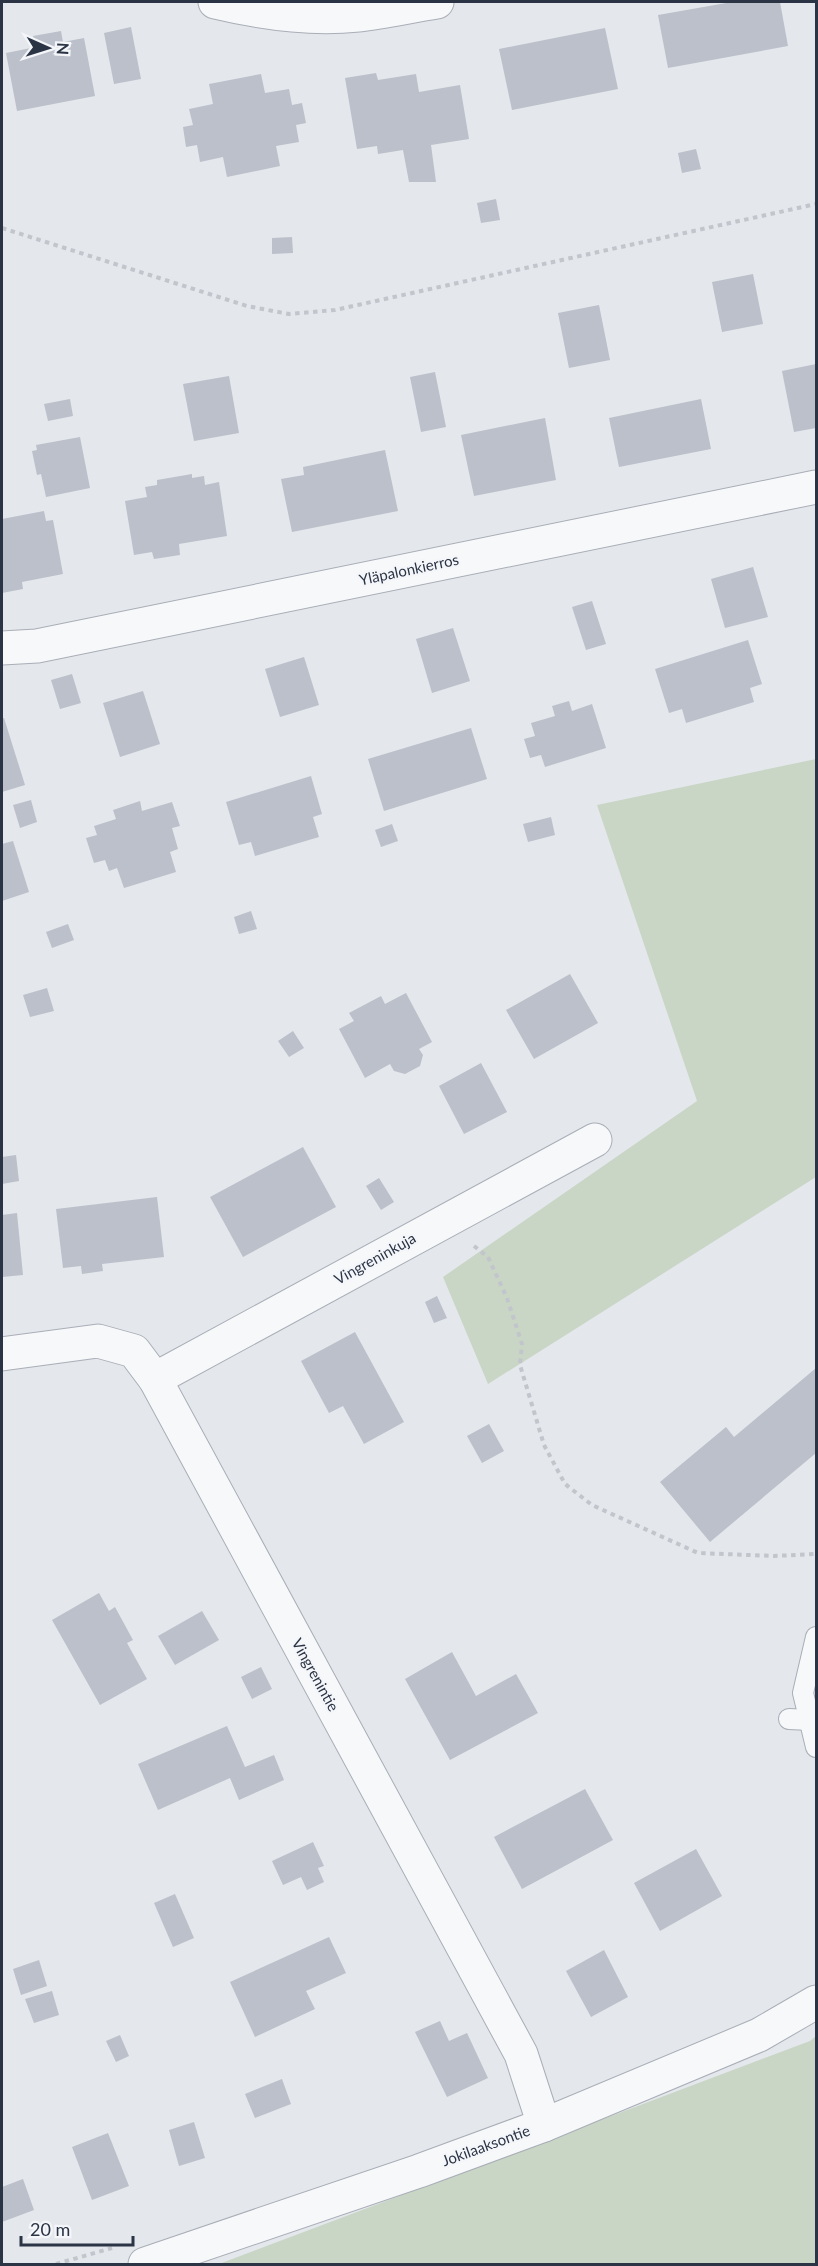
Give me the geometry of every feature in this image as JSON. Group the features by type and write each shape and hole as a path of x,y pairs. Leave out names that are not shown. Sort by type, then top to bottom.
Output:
{"street":[{"path":"215,2 240,8 301,16 357,15 437,2"},
{"name":"Yläpalonkierros","path":"2,648 37,646 816,487"},
{"name":"Vingreninkuja","path":"155,1379 595,1140"},
{"name":"Vingrenintie","path":"2,1354 98,1341 134,1351 155,1379 521,2054 544,2125"},
{"name":"Jokilaaksontie","path":"145,2265 420,2171 544,2125 759,2035 816,2002"}],"lane":[{"path":"816,1637 803,1693 816,1747"},
{"path":"789,1719 810,1720"}],"path":[{"path":"2,228 247,306 289,314 335,310 816,204"},
{"path":"429,1230 466,1240 488,1257 507,1298 522,1344 520,1365 544,1445 565,1484 592,1505 698,1553 774,1556 816,1554"}],"green space":[{"path":"816,759 816,1177 488,1384 443,1277 697,1101 597,805"},
{"path":"816,2036 816,2264 219,2264 810,2041"}],"building":[{"path":"732,2 780,2 788,46 668,68 658,15"},
{"path":"131,27 141,79 114,84 104,33"},
{"path":"605,28 618,89 512,110 499,49"},
{"path":"61,31 63,42 84,38 95,96 17,111 6,53 36,47 33,36"},
{"path":"376,73 378,80 416,74 419,92 460,85 469,139 431,145 436,182 409,182 403,150 378,154 377,146 357,149 345,78"},
{"path":"261,74 265,93 289,89 292,105 302,103 306,123 296,125 299,142 276,146 280,166 227,177 223,157 200,162 197,145 186,147 183,127 193,125 189,109 213,104 209,84"},
{"path":"696,149 701,169 682,173 678,153"},
{"path":"496,199 500,220 481,223 477,203"},
{"path":"292,237 293,253 272,254 272,238"},
{"path":"753,274 763,324 722,332 712,282"},
{"path":"599,305 610,360 569,368 558,313"},
{"path":"816,364 816,428 794,432 782,371"},
{"path":"435,372 446,427 421,432 410,377"},
{"path":"229,376 239,433 194,441 183,384"},
{"path":"70,399 73,416 48,421 44,404"},
{"path":"701,399 711,449 619,467 609,418"},
{"path":"545,418 556,480 474,496 461,435"},
{"path":"80,437 90,488 46,497 41,474 37,475 32,451 37,450 36,445"},
{"path":"385,450 398,511 292,532 281,479 304,475 303,467"},
{"path":"192,474 192,478 204,476 205,485 219,482 227,536 179,544 180,555 154,559 152,552 134,555 125,501 147,497 145,487 157,485 157,480"},
{"path":"44,511 46,521 53,520 63,574 22,582 23,589 2,593 2,519"},
{"path":"753,567 768,617 725,628 711,579"},
{"path":"592,601 606,644 586,650 572,607"},
{"path":"453,628 470,681 432,693 416,639"},
{"path":"748,640 762,684 750,688 754,702 686,723 682,709 669,713 655,669"},
{"path":"304,657 319,705 280,717 265,669"},
{"path":"72,674 81,703 60,709 51,680"},
{"path":"143,691 160,744 120,757 103,703"},
{"path":"569,701 572,711 592,704 606,748 545,767 541,755 530,758 524,739 535,736 531,723 555,716 552,706"},
{"path":"2,718 4,718 25,785 2,792"},
{"path":"471,728 487,779 384,811 368,759"},
{"path":"311,776 322,814 313,817 319,837 255,856 251,842 239,845 226,802"},
{"path":"31,800 37,822 20,828 13,805"},
{"path":"140,801 142,811 172,802 180,826 172,828 178,849 170,852 176,872 124,888 117,868 109,871 105,860 94,863 86,838 97,835 94,826 116,819 113,810"},
{"path":"551,817 555,835 528,842 523,824"},
{"path":"392,824 398,841 381,847 375,830"},
{"path":"13,841 29,892 2,901 2,844"},
{"path":"251,911 257,929 239,934 234,917"},
{"path":"68,924 74,940 52,948 46,932"},
{"path":"570,974 598,1023 534,1059 506,1010"},
{"path":"47,988 54,1011 30,1017 23,995"},
{"path":"406,993 432,1042 419,1049 423,1055 420,1066 405,1074 394,1071 390,1064 365,1078 339,1029 354,1021 349,1013 381,996 385,1004"},
{"path":"293,1031 304,1048 289,1057 278,1041"},
{"path":"481,1063 507,1112 464,1134 439,1086"},
{"path":"303,1147 336,1207 243,1257 210,1197"},
{"path":"16,1155 19,1181 2,1184 2,1157"},
{"path":"379,1178 394,1202 381,1210 366,1186"},
{"path":"157,1197 164,1257 102,1264 103,1271 82,1274 81,1266 63,1268 56,1209"},
{"path":"17,1213 23,1275 2,1277 2,1215"},
{"path":"437,1296 447,1318 434,1323 425,1302"},
{"path":"355,1332 404,1422 364,1444 343,1406 329,1413 301,1361"},
{"path":"816,1368 816,1453 710,1542 660,1482 726,1427 734,1437"},
{"path":"489,1424 504,1451 482,1463 467,1436"},
{"path":"99,1593 109,1611 115,1607 133,1640 127,1643 147,1679 100,1705 52,1620"},
{"path":"202,1611 219,1640 175,1665 158,1636"},
{"path":"452,1652 476,1696 516,1674 538,1713 450,1760 405,1679"},
{"path":"261,1667 272,1689 252,1699 241,1677"},
{"path":"227,1726 245,1767 274,1755 284,1780 239,1800 230,1778 158,1810 138,1764"},
{"path":"585,1789 613,1840 522,1889 494,1837"},
{"path":"313,1842 324,1866 318,1868 324,1882 307,1890 301,1877 283,1885 272,1861"},
{"path":"696,1849 722,1896 660,1931 634,1883"},
{"path":"175,1894 194,1938 173,1947 154,1903"},
{"path":"329,1937 346,1973 306,1991 315,2009 255,2037 230,1982"},
{"path":"604,1950 628,1997 591,2017 566,1971"},
{"path":"39,1960 47,1986 21,1995 13,1969"},
{"path":"52,1991 59,2015 34,2023 25,1999"},
{"path":"440,2021 449,2041 467,2033 488,2078 447,2097 415,2032"},
{"path":"120,2035 129,2056 116,2062 106,2041"},
{"path":"282,2079 291,2104 255,2118 245,2094"},
{"path":"194,2122 205,2158 179,2166 169,2130"},
{"path":"108,2133 129,2186 92,2200 72,2147"},
{"path":"23,2179 34,2210 2,2222 2,2187"}]}
